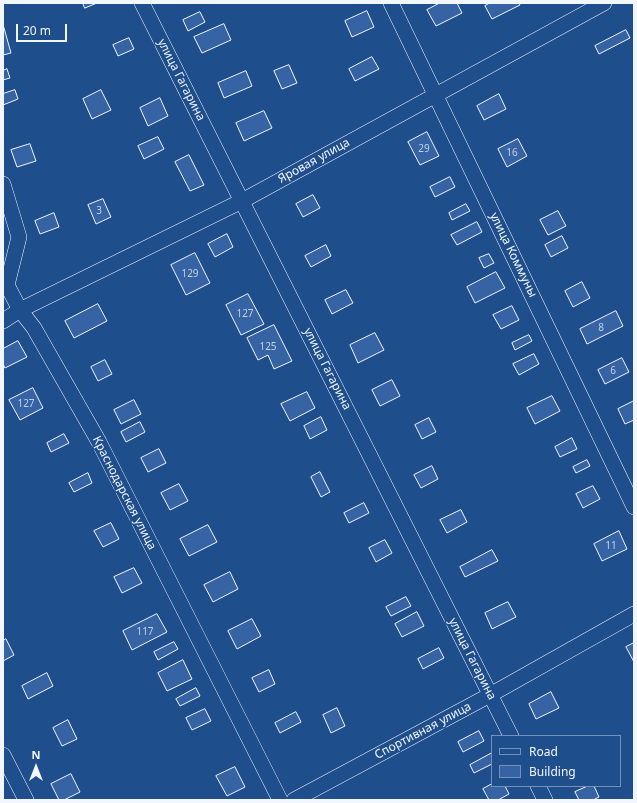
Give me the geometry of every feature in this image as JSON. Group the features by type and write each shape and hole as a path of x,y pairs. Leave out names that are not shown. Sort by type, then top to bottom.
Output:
{"street":[{"name":"улица Гагарина","path":"142,3 510,735"},
{"name":"улица Коммуны","path":"391,3 634,507"},
{"name":"Яровая улица","path":"3,321 20,310 242,201 604,3"},
{"name":"Краснодарская улица","path":"3,184 19,237 7,285 20,310 34,328 99,442 280,800"},
{"name":"Спортивная улица","path":"294,800 490,695 634,614"},
{"path":"3,755 26,800"},
{"path":"538,787 545,800"}],"building":[{"path":"83,3 97,3 85,8"},
{"path":"440,3 457,3 462,13 436,26 427,10"},
{"path":"490,3 519,3 520,5 492,19 485,6"},
{"path":"367,11 374,27 352,37 345,21"},
{"path":"200,12 205,22 188,31 183,20"},
{"path":"224,24 231,40 202,53 194,37"},
{"path":"4,28 11,53 3,55 3,29"},
{"path":"626,30 630,38 599,54 595,46"},
{"path":"129,38 134,49 118,56 113,45"},
{"path":"372,57 379,69 355,81 349,69"},
{"path":"289,65 297,83 282,89 274,71"},
{"path":"7,69 10,78 3,80 3,71"},
{"path":"246,71 252,86 224,98 218,83"},
{"path":"15,90 18,99 3,105 3,94"},
{"path":"101,90 111,110 92,119 83,99"},
{"path":"499,94 506,109 484,120 477,106"},
{"path":"160,98 168,116 148,126 140,108"},
{"path":"264,111 272,128 244,141 236,123"},
{"path":"427,132 439,156 420,165 408,142"},
{"path":"158,137 164,149 144,159 138,146"},
{"path":"518,139 527,156 507,167 498,149"},
{"path":"30,144 36,161 17,167 11,150"},
{"path":"189,155 204,185 190,191 175,162"},
{"path":"450,177 455,187 435,197 430,187"},
{"path":"313,195 320,208 303,217 296,204"},
{"path":"103,199 111,217 96,224 88,205"},
{"path":"466,204 470,211 452,220 449,213"},
{"path":"558,211 566,226 548,235 540,220"},
{"path":"54,213 59,227 40,234 35,221"},
{"path":"477,222 482,232 457,245 451,235"},
{"path":"227,234 233,247 215,257 208,244"},
{"path":"562,236 568,248 551,257 545,245"},
{"path":"326,245 331,256 311,267 305,256"},
{"path":"195,253 210,283 186,295 171,265"},
{"path":"489,254 494,263 484,268 479,258"},
{"path":"496,272 505,288 475,303 467,287"},
{"path":"582,282 590,298 573,307 565,291"},
{"path":"346,290 353,303 332,314 325,300"},
{"path":"248,294 264,324 241,335 226,305"},
{"path":"98,304 107,321 74,338 65,321"},
{"path":"512,306 519,320 501,329 493,315"},
{"path":"616,311 623,326 587,344 580,329"},
{"path":"274,325 292,361 274,369 268,355 258,360 247,338"},
{"path":"375,333 384,350 358,363 350,345"},
{"path":"529,335 532,341 515,350 512,343"},
{"path":"18,341 27,357 5,368 3,364 3,349"},
{"path":"534,354 539,364 519,375 513,364"},
{"path":"622,358 629,372 605,384 598,370"},
{"path":"105,360 112,374 98,381 91,367"},
{"path":"392,380 400,396 380,406 372,390"},
{"path":"33,388 43,408 20,420 9,400"},
{"path":"307,392 315,408 290,421 281,404"},
{"path":"552,396 560,411 535,424 527,408"},
{"path":"134,400 141,414 121,424 114,410"},
{"path":"634,401 634,420 625,424 618,409"},
{"path":"321,417 327,430 310,439 304,426"},
{"path":"429,418 436,432 422,439 415,425"},
{"path":"140,422 145,432 126,442 121,432"},
{"path":"64,434 69,443 51,452 47,443"},
{"path":"572,438 577,449 560,457 555,447"},
{"path":"159,449 166,463 148,472 141,458"},
{"path":"587,460 590,466 576,473 573,467"},
{"path":"432,466 438,479 421,488 414,475"},
{"path":"320,472 330,492 321,497 311,477"},
{"path":"88,473 92,483 74,492 69,483"},
{"path":"179,484 188,501 170,510 161,493"},
{"path":"593,486 600,499 583,508 576,494"},
{"path":"364,503 369,513 349,523 344,513"},
{"path":"461,510 467,522 447,533 440,520"},
{"path":"111,523 119,539 103,547 94,531"},
{"path":"208,525 217,542 189,556 180,539"},
{"path":"619,531 627,549 602,561 594,544"},
{"path":"385,540 392,553 376,562 369,548"},
{"path":"492,550 498,561 465,577 460,567"},
{"path":"134,568 142,583 122,593 114,577"},
{"path":"230,572 238,589 213,602 204,585"},
{"path":"406,597 411,606 391,616 386,607"},
{"path":"508,602 516,617 492,629 485,613"},
{"path":"417,612 424,626 402,637 395,624"},
{"path":"157,614 167,632 132,650 123,631"},
{"path":"252,619 261,636 237,649 228,631"},
{"path":"6,639 14,655 3,661 3,641"},
{"path":"174,642 178,649 158,660 154,652"},
{"path":"634,643 634,662 626,647"},
{"path":"439,648 444,658 423,669 418,659"},
{"path":"183,660 192,679 167,691 158,673"},
{"path":"269,670 275,684 259,692 252,678"},
{"path":"47,673 53,686 28,699 22,686"},
{"path":"196,688 200,696 180,706 176,699"},
{"path":"551,692 559,708 536,719 529,704"},
{"path":"337,708 345,726 331,733 323,715"},
{"path":"205,709 211,721 192,730 186,718"},
{"path":"296,712 301,722 280,733 275,723"},
{"path":"68,720 77,739 62,746 53,728"},
{"path":"479,731 484,741 463,752 458,742"},
{"path":"491,754 491,764 474,773 470,765"},
{"path":"235,767 245,787 227,796 216,776"},
{"path":"71,774 80,792 64,800 59,800 51,784"},
{"path":"491,785 491,787 506,787 509,794 498,800 489,800 483,789"},
{"path":"586,787 594,787 599,797 593,800 579,800 575,792"}]}
